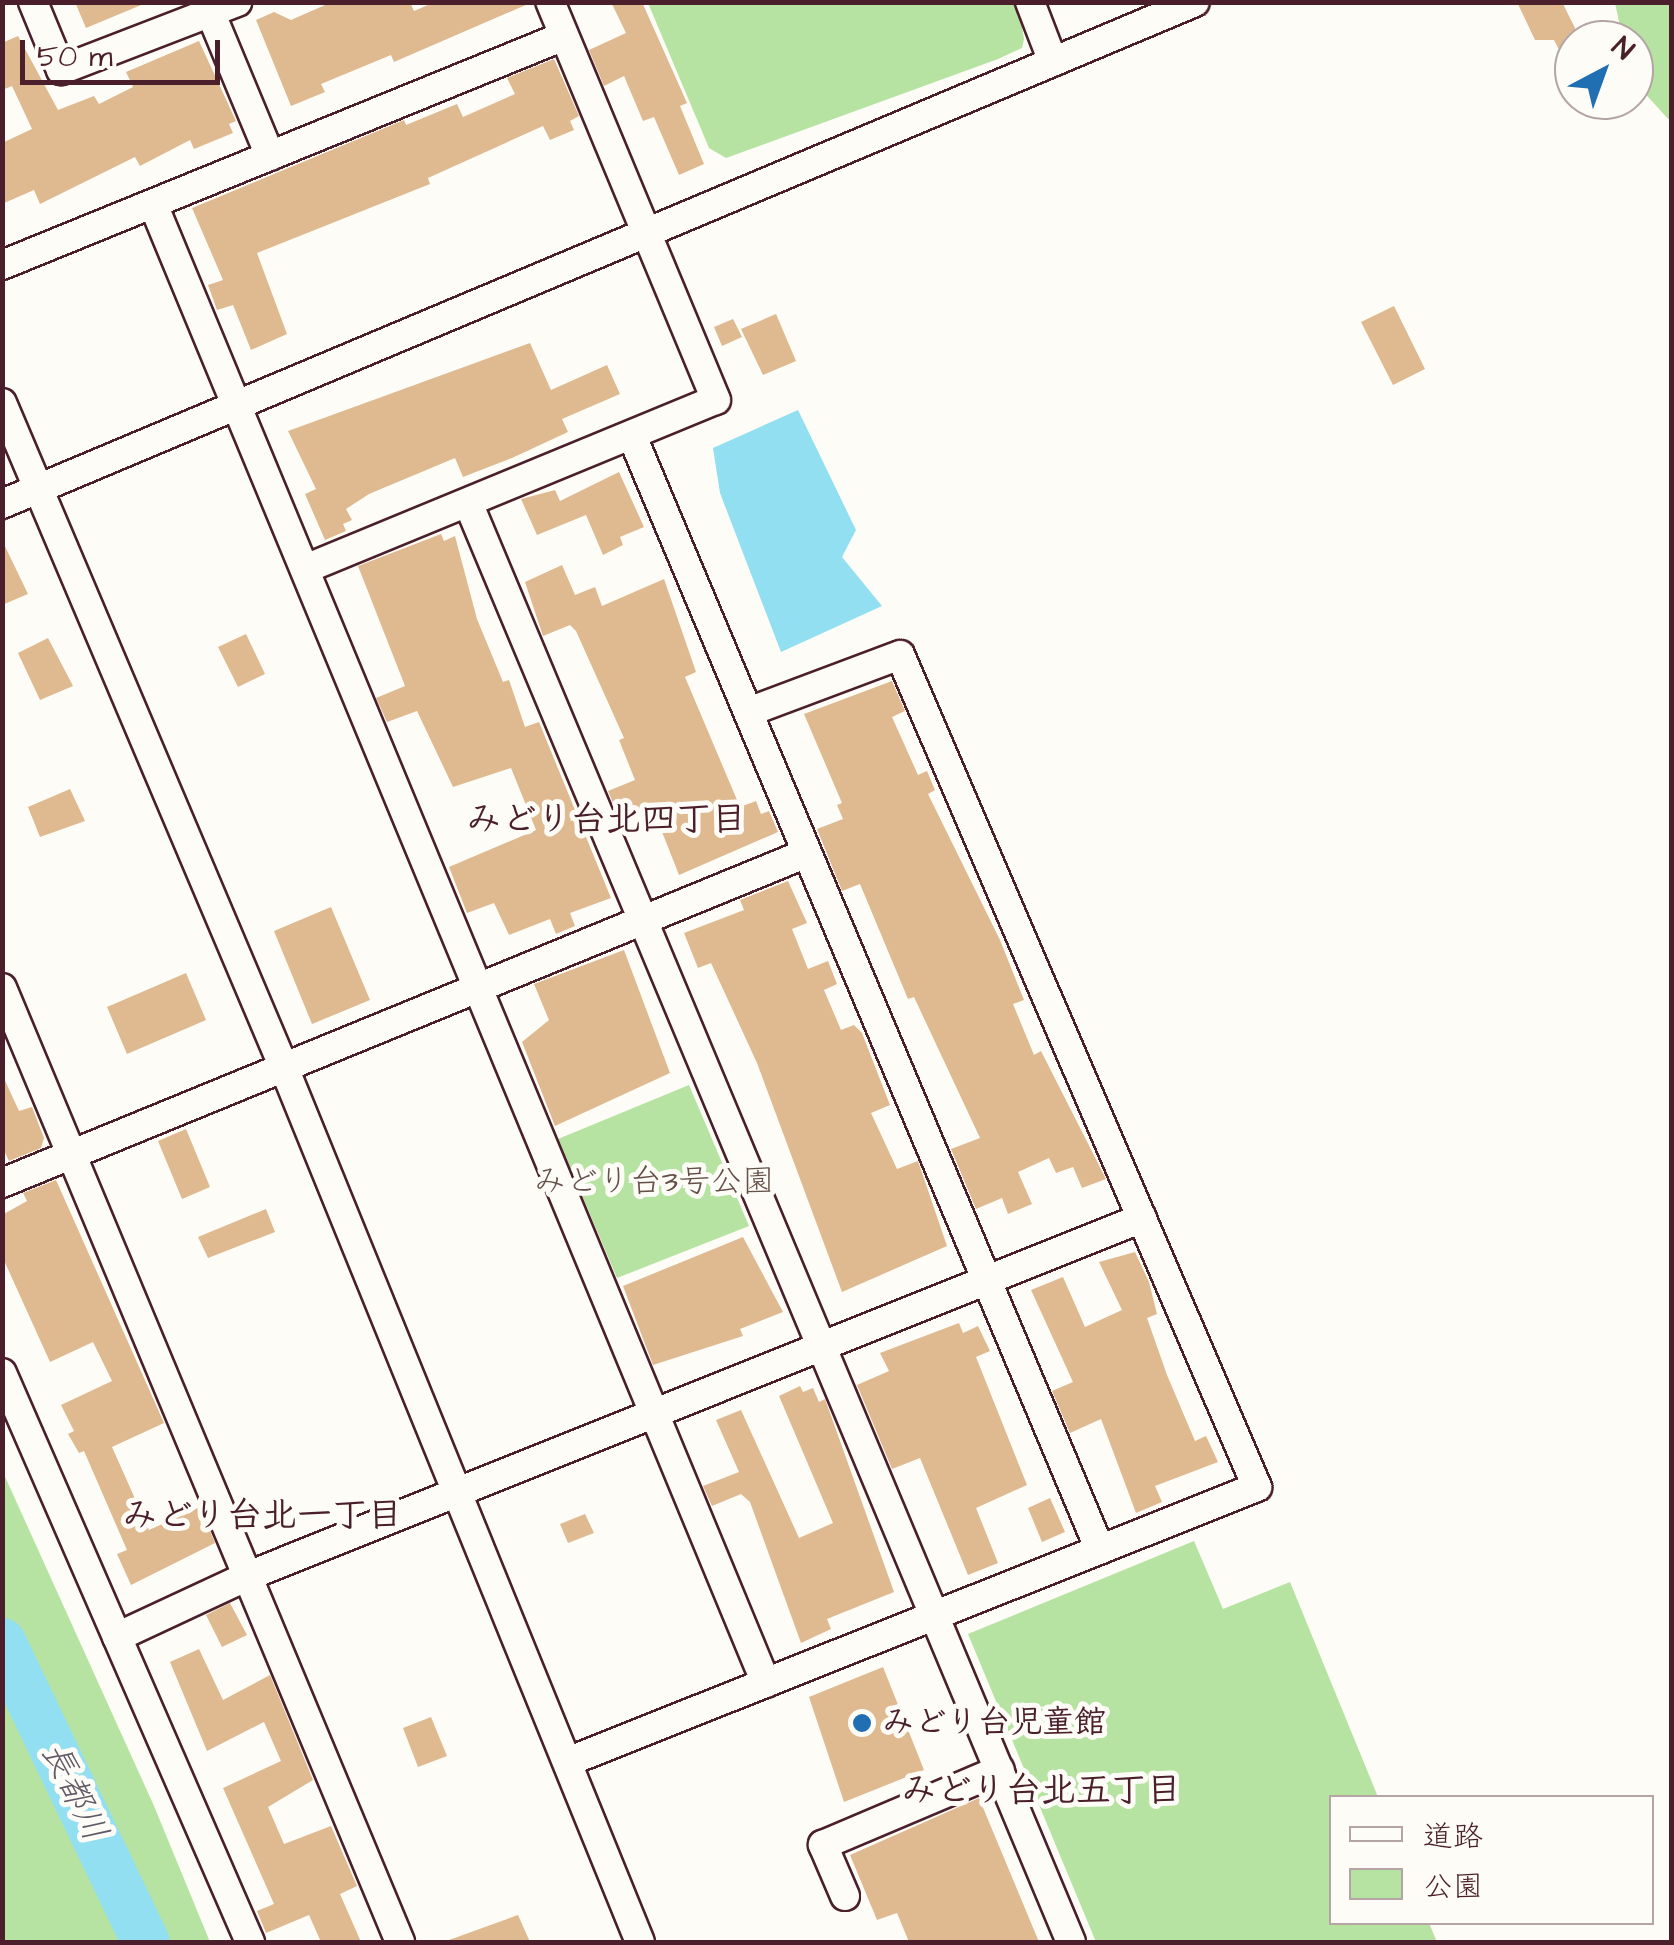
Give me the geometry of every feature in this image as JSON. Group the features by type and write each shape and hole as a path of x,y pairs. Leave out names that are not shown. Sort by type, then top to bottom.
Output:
{"street":[{"path":"33,2 61,70 218,6 270,156"},
{"path":"305,569 469,506 716,400 550,2"},
{"path":"1030,2 1053,62"},
{"path":"2,504 644,230 1195,2"},
{"path":"2,265 564,36"},
{"path":"153,204 766,1683"},
{"path":"2,404 285,1070 640,1942"},
{"path":"632,436 1100,1550"},
{"path":"469,506 817,1349 936,1614 1071,1942"},
{"path":"567,1762 1258,1487 900,656 748,712"},
{"path":"2,1183 807,853"},
{"path":"2,988 400,1942"},
{"path":"117,1637 248,1576 1142,1218"},
{"path":"2,1373 250,1942"},
{"path":"844,1896 823,1845 1000,1770"}],"green space":[{"path":"648,3 1018,3 1024,39 1022,48 998,59 726,158 709,148"},
{"path":"1615,3 1671,3 1671,122 1654,103 1654,20 1619,20"},
{"name":"みどり台3号公園","path":"689,1085 749,1226 617,1278 558,1139"},
{"path":"2,1470 154,1806 210,1942 3,1942"},
{"path":"1194,1541 1223,1609 1290,1582 1377,1795 1329,1795 1329,1925 1430,1925 1437,1942 1096,1942 968,1634"}],"water":[{"path":"798,410 856,530 842,557 882,606 781,652 720,493 713,448"}],"building":[{"path":"75,2 146,2 146,3 86,28"},
{"path":"332,2 410,2 414,11 435,2 528,4 394,62 391,55 321,84 325,92 291,106 256,20 274,12 291,20"},
{"path":"611,2 642,2 687,103 680,106 704,164 679,175 654,117 643,121 624,76 604,86 589,50 626,33"},
{"path":"1517,2 1562,2 1571,20 1554,20 1554,40 1535,40"},
{"path":"18,36 58,110 94,96 99,104 133,87 126,72 199,41 236,121 229,124 233,133 194,149 190,140 140,166 135,157 40,204 34,190 2,204 2,143 32,129 12,86 2,90 2,43"},
{"path":"554,59 579,116 570,121 574,130 550,140 543,126 428,178 430,184 257,253 287,334 251,350 233,305 217,310 208,285 223,280 192,208 404,120 406,125 457,104 463,117 515,94 507,78"},
{"path":"1394,306 1425,369 1393,385 1361,322"},
{"path":"776,314 796,361 763,375 741,329"},
{"path":"733,319 742,337 722,346 714,327"},
{"path":"530,343 551,390 607,365 620,394 562,419 568,432 512,458 463,477 455,458 369,494 346,509 352,520 343,524 346,531 325,540 305,494 316,489 288,431"},
{"path":"619,472 644,527 620,537 623,545 603,555 586,515 537,535 521,499 555,490 560,501"},
{"path":"441,534 444,541 455,536 477,619 503,682 509,680 525,727 539,722 611,898 570,913 575,926 556,934 550,919 509,935 494,903 467,913 449,867 536,830 511,768 453,787 417,711 387,722 376,698 405,686 358,566"},
{"path":"2,540 28,594 2,605"},
{"path":"562,565 575,595 595,587 602,606 664,579 696,672 685,677 740,807 756,801 761,814 769,811 778,832 679,875 653,809 621,822 608,791 635,780 619,740 624,738 576,631 570,625 543,636 525,582"},
{"path":"246,634 265,674 238,687 218,647"},
{"path":"48,638 73,686 40,700 18,653"},
{"path":"892,681 905,711 892,717 918,775 927,771 935,790 928,794 1000,940 1024,1000 1013,1004 1034,1055 1041,1051 1106,1179 1082,1188 1073,1167 1056,1173 1049,1158 1018,1172 1032,1204 1008,1214 1002,1198 976,1209 951,1149 980,1138 914,997 908,999 860,884 842,891 817,829 843,819 837,805 842,803 804,714"},
{"path":"70,789 85,821 40,837 28,807"},
{"path":"788,881 807,923 792,929 808,969 828,961 837,984 824,990 841,1030 854,1025 862,1033 890,1105 871,1113 897,1169 918,1161 947,1246 842,1292 757,1063 711,963 698,968 684,933 744,910 740,900"},
{"path":"331,907 370,1000 312,1024 274,931"},
{"path":"624,950 670,1073 555,1126 522,1042 549,1020 534,984"},
{"path":"186,973 206,1020 127,1054 107,1007"},
{"path":"2,1074 19,1111 32,1107 44,1138 41,1148 9,1161 2,1146"},
{"path":"186,1129 210,1187 182,1199 158,1141"},
{"path":"56,1180 164,1423 112,1447 149,1530 200,1507 215,1543 131,1585 117,1554 127,1550 84,1451 79,1453 68,1434 74,1431 61,1405 112,1381 93,1342 50,1362 2,1256 2,1215 27,1201 23,1193"},
{"path":"266,1209 275,1232 208,1258 198,1237"},
{"path":"743,1237 783,1312 740,1329 743,1336 653,1365 623,1286"},
{"path":"1135,1252 1149,1282 1157,1314 1147,1318 1167,1375 1195,1441 1206,1436 1218,1462 1155,1486 1162,1502 1136,1513 1101,1419 1070,1433 1052,1391 1073,1382 1031,1290 1063,1277 1085,1327 1122,1310 1099,1262"},
{"path":"959,1323 963,1333 978,1326 990,1351 976,1357 1027,1485 976,1508 998,1563 968,1575 920,1458 892,1469 857,1385 889,1371 880,1353"},
{"path":"800,1386 803,1392 813,1388 819,1402 825,1399 894,1592 827,1619 831,1629 801,1643 750,1502 741,1494 712,1506 703,1486 739,1472 716,1420 741,1410 799,1538 833,1523 779,1396"},
{"path":"1050,1498 1065,1532 1042,1542 1028,1508"},
{"path":"585,1514 594,1533 568,1543 560,1524"},
{"path":"230,1603 247,1635 222,1647 206,1615"},
{"path":"199,1649 223,1700 270,1675 313,1780 268,1807 284,1844 331,1826 357,1886 340,1894 361,1942 321,1942 309,1915 266,1933 257,1911 274,1904 223,1788 281,1761 264,1722 207,1751 170,1662"},
{"name":"みどり台児童館","path":"883,1667 924,1770 844,1802 809,1697"},
{"path":"431,1717 447,1756 418,1767 403,1728"},
{"path":"979,1798 1039,1942 909,1942 897,1913 877,1920 850,1855"},
{"path":"518,1915 530,1942 449,1942 449,1940"}],"waterway":[{"name":"長都川","path":"2,1642 146,1942"}],"place":[{"name":"みどり台児童館","path":"862,1723"}],"district":[{"name":"みどり台北四丁目","path":"606,820"},
{"name":"みどり台北一丁目","path":"262,1516"},
{"name":"みどり台北五丁目","path":"1041,1791"}]}
